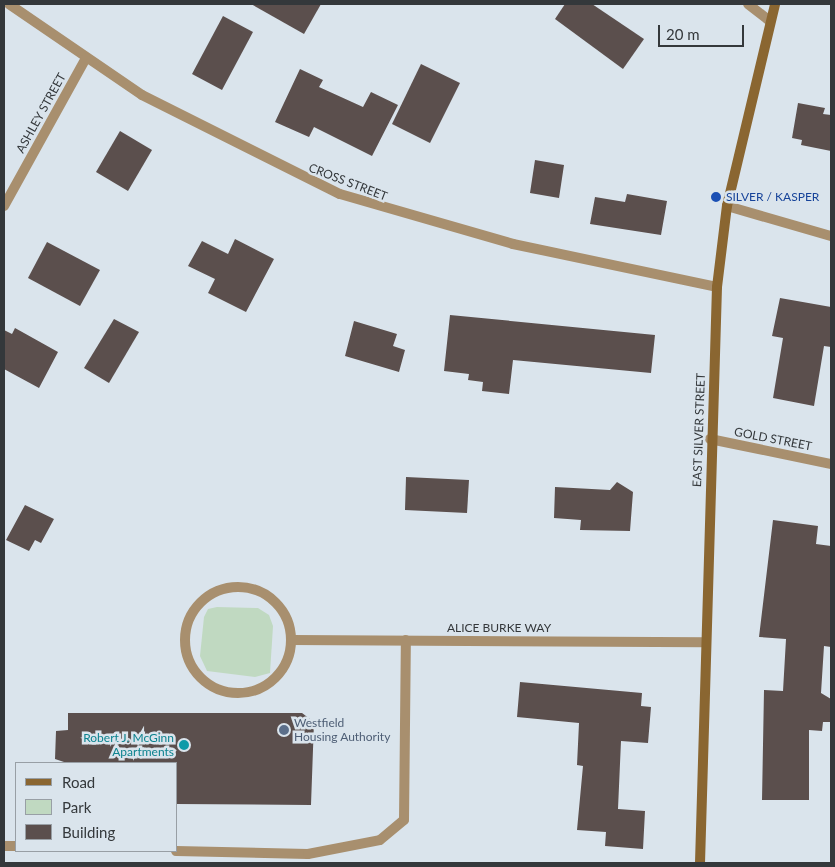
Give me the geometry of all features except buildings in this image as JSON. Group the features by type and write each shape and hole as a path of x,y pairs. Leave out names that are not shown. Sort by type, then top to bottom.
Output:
{"main road":[{"name":"EAST SILVER STREET","path":"700,863 710,439 717,287 727,206 775,4"}],"street":[{"name":"CROSS STREET","path":"9,4 86,58 187,120 294,174 364,203 513,244 717,287"},
{"path":"748,4 770,21"},
{"name":"ASHLEY STREET","path":"4,206 86,58"},
{"path":"727,206 831,236"},
{"name":"GOLD STREET","path":"710,439 831,464"},
{"path":"229,588 264,594 283,614 292,640 282,671 270,683 239,694 223,692 196,673 185,640 198,606 229,588"},
{"name":"ALICE BURKE WAY","path":"292,640 705,642"},
{"path":"178,850 308,854 380,840 404,820 406,640"}],"green space":[{"path":"217,607 258,608 269,615 273,626 270,673 255,677 207,671 200,656 204,617 208,609"}],"place":[{"name":"SILVER / KASPER","path":"716,197"},
{"name":"Westfield Housing Authority","path":"284,730"},
{"name":"Robert J. McGinn Apartments","path":"184,745"}]}
